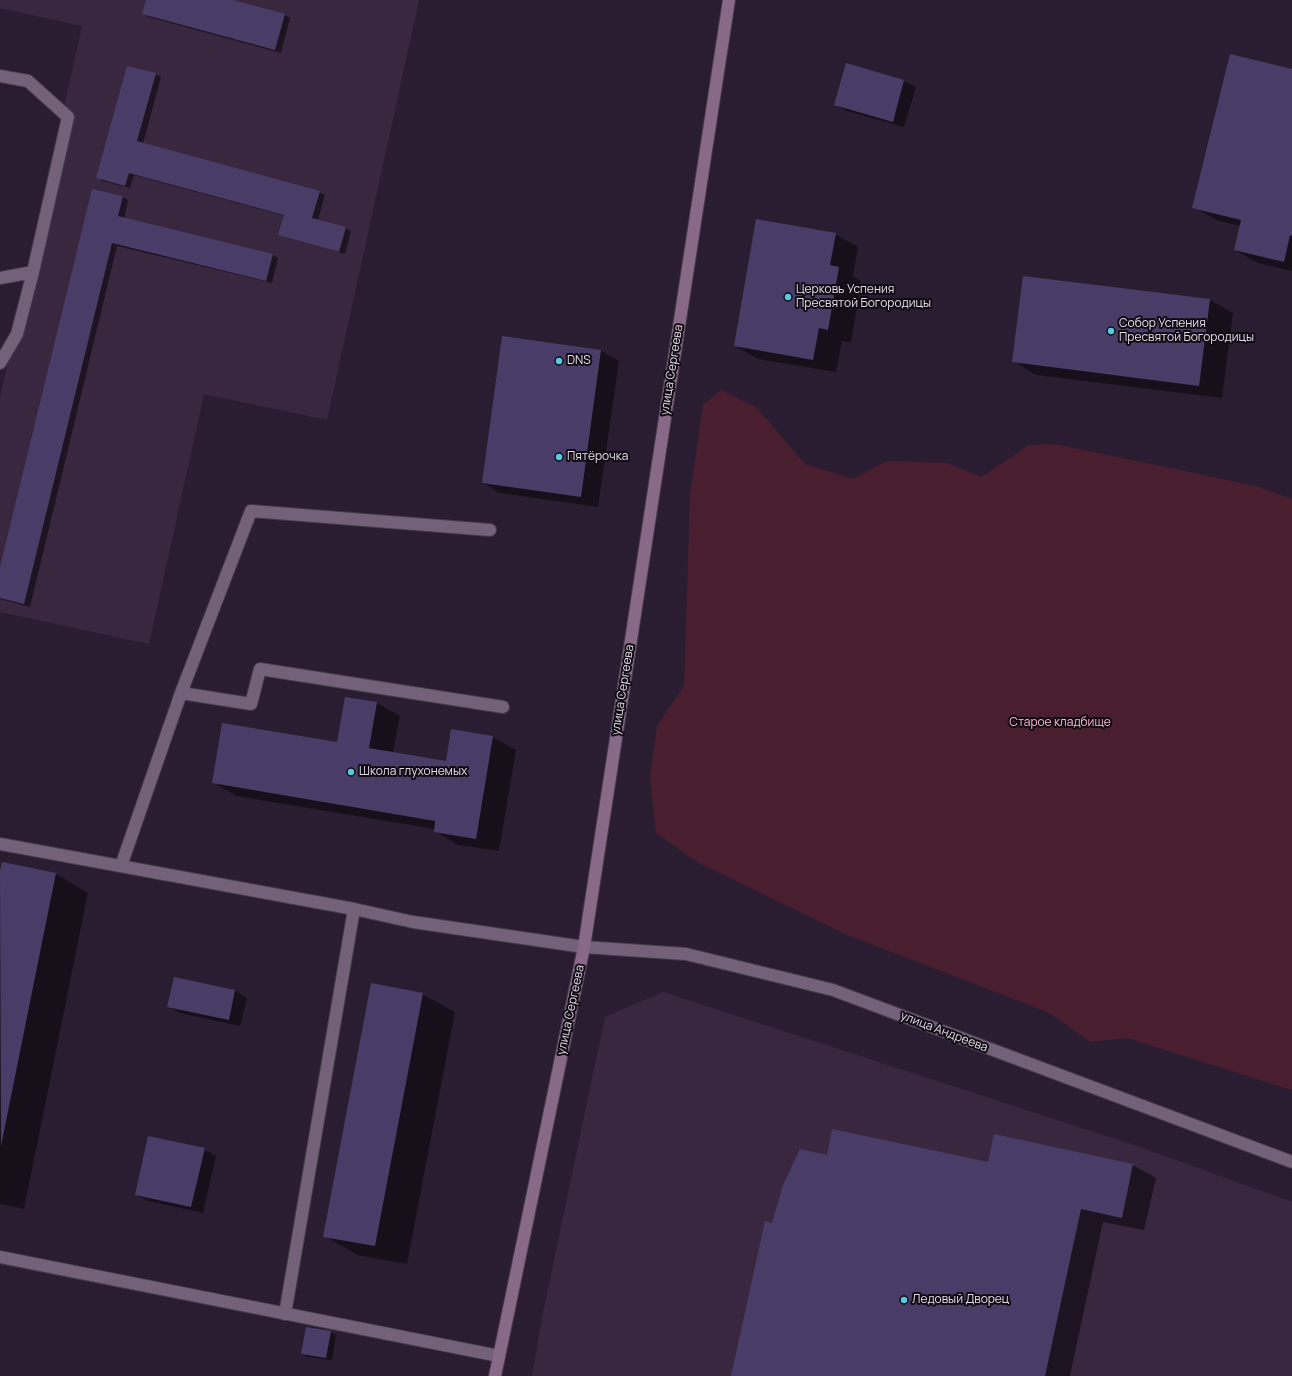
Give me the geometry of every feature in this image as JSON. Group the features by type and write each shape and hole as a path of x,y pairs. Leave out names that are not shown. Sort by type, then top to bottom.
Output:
{"main road":[{"name":"улица Сергеева","path":"495,1376 584,947 729,0"}],"street":[{"path":"0,76 28,81 68,117 33,272 17,334 0,363"},
{"path":"0,278 33,272"},
{"path":"120,866 181,693 250,511 490,530"},
{"path":"181,693 250,704 260,669 503,707"},
{"name":"улица Андреева","path":"0,844 354,909 414,922 584,947 686,954 833,990 1292,1162"},
{"path":"285,1314 354,909"},
{"path":"0,1256 499,1356"}],"shaded area":[{"path":"0,0 419,0 327,420 204,394 149,644 0,612 0,398 82,26 0,8"},
{"path":"663,992 1137,1146 1292,1202 1292,1376 532,1376 543,1313 605,1017"}],"green space":[{"name":"Старое кладбище","path":"721,390 756,407 805,464 853,479 887,461 947,463 982,477 1029,445 1055,444 1256,486 1292,499 1292,1090 1127,1038 1090,1042 1050,1013 845,934 697,862 656,833 650,778 657,726 684,686 690,495 703,405"}],"building":[{"path":"146,0 233,0 285,14 275,50 142,14"},
{"path":"1230,54 1292,69 1292,236 1290,235 1284,262 1234,250 1241,220 1192,208"},
{"path":"846,63 904,80 893,122 834,105"},
{"path":"127,66 156,73 137,141 320,191 312,218 346,227 339,252 278,235 284,215 129,173 125,186 96,178"},
{"path":"92,189 123,196 118,216 273,254 266,281 112,243 24,604 0,598 0,567"},
{"name":"Церковь Успения Пресвятой Богородицы","path":"756,219 836,233 830,265 839,267 828,330 819,328 813,360 734,346"},
{"name":"Собор Успения Пресвятой Богородицы","path":"1023,276 1210,299 1199,386 1012,362"},
{"path":"502,336 601,350 581,497 482,483"},
{"name":"Школа глухонемых","path":"345,697 377,702 369,748 446,761 451,729 493,736 476,839 434,832 435,821 212,783 222,723 337,742"},
{"path":"2,862 56,873 1,1146 0,871"},
{"path":"174,977 235,990 229,1020 167,1007"},
{"path":"371,983 423,993 375,1246 323,1237"},
{"name":"Ледовый Дворец","path":"832,1129 988,1162 994,1134 1133,1164 1122,1218 1081,1209 1045,1376 731,1376 765,1221 772,1223 783,1185 800,1149 827,1155"},
{"path":"148,1136 205,1148 191,1207 135,1195"},
{"path":"306,1327 331,1331 326,1358 301,1354"}],"place":[{"name":"Церковь Успения Пресвятой Богородицы","path":"788,297"},
{"name":"Собор Успения Пресвятой Богородицы","path":"1111,331"},
{"name":"DNS","path":"559,361"},
{"name":"Пятёрочка","path":"559,457"},
{"name":"Школа глухонемых","path":"351,772"},
{"name":"Ледовый Дворец","path":"904,1300"}]}
